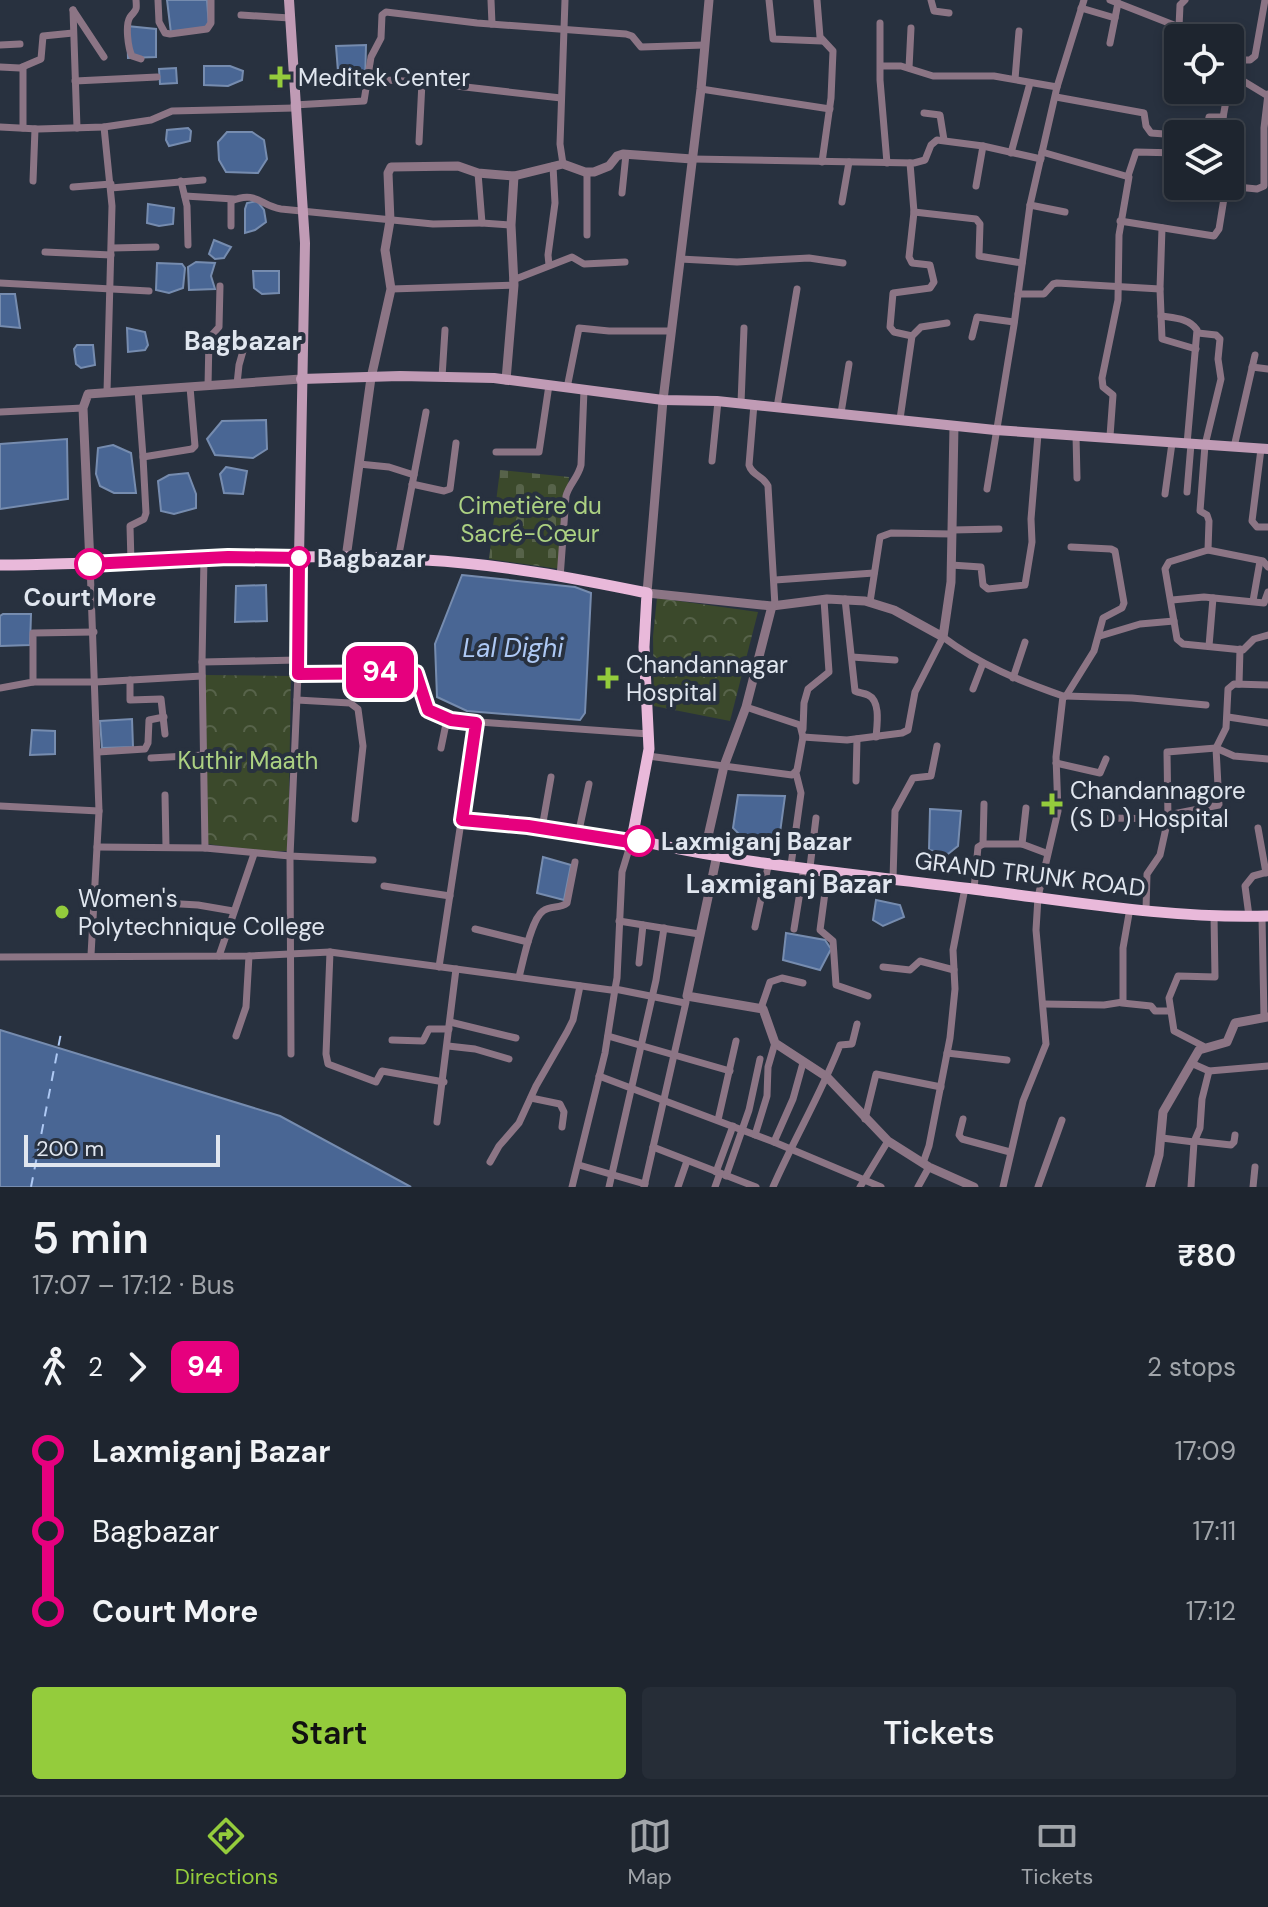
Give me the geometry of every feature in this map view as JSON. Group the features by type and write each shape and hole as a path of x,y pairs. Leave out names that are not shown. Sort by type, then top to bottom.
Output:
{"main road":[{"path":"289,0 305,243 299,558"},
{"path":"301,379 442,377 506,380 663,400 718,401 1038,434 1110,436 1264,449"},
{"path":"0,565 204,558 398,559 484,565 647,593 644,647 648,756 631,841"},
{"name":"GRAND TRUNK ROAD","path":"631,841 710,855 1146,910 1260,916"}],"street":[{"path":"136,0 136,13 129,22 129,52 141,59"},
{"path":"158,0 161,26 165,33 175,34 207,29 211,23 211,0"},
{"path":"491,0 492,24"},
{"path":"549,265 560,144 565,0"},
{"path":"709,0 663,400 647,593 774,606 845,599 870,602 894,610 1013,678 1065,696 1206,705"},
{"path":"769,0 773,39 822,41 833,51 830,109 822,162"},
{"path":"817,0 822,41"},
{"path":"931,0 934,11 949,13"},
{"path":"1181,24 1182,0"},
{"path":"1244,60 1255,56 1265,26 1265,0"},
{"path":"1110,43 1115,18 1114,2 1165,24"},
{"path":"987,489 1030,205 1057,87 1082,4 1115,18"},
{"path":"77,128 73,10 76,10 104,57"},
{"path":"0,127 104,127 151,120 172,111 364,101 371,57 381,38 383,13 629,34 641,47 705,45"},
{"path":"241,15 290,18"},
{"path":"880,23 887,163"},
{"path":"909,68 911,28"},
{"path":"1015,79 1019,31"},
{"path":"0,67 23,67 42,58 43,36 73,33"},
{"path":"0,45 20,44"},
{"path":"882,66 909,68 933,76 983,75 1057,87"},
{"path":"23,67 23,128"},
{"path":"75,81 157,77"},
{"path":"367,79 561,98"},
{"path":"419,142 422,82"},
{"path":"1011,153 1030,83"},
{"path":"1244,83 1268,95 1264,128 1265,190 1244,188"},
{"path":"701,89 830,109"},
{"path":"1056,97 1144,113 1146,126 1151,133 1150,153"},
{"path":"1222,120 1225,104"},
{"path":"924,113 940,115 944,140"},
{"path":"1208,120 1209,117 1223,117"},
{"path":"104,127 111,186 112,251 107,392"},
{"path":"33,181 35,129"},
{"path":"1151,133 1164,134"},
{"path":"346,558 371,378 391,289 385,250 390,221 388,173 391,167 458,166 478,173 514,176 558,165 587,172 601,171 617,156 626,154 692,159 910,163 922,162 934,142 944,140 1011,153 1042,155 1128,176"},
{"path":"976,186 983,146"},
{"path":"1110,436 1113,395 1103,387 1102,378 1119,289 1120,221 1128,176 1134,153 1164,153"},
{"path":"622,193 626,154"},
{"path":"842,202 849,162"},
{"path":"910,163 914,212 909,257 912,263 930,265 934,272 934,282 930,288 893,293 890,327 894,332 912,336"},
{"path":"587,172 587,235"},
{"path":"478,173 482,223"},
{"path":"506,380 514,283 511,225 514,176"},
{"path":"73,187 203,180"},
{"path":"181,181 188,245"},
{"path":"185,196 258,198 272,208 390,221 511,225"},
{"path":"231,226 230,205 234,199"},
{"path":"1120,221 1209,236 1216,234 1224,200"},
{"path":"1030,205 1065,212"},
{"path":"914,212 976,219 980,224 979,256 1022,263"},
{"path":"1162,228 1160,289 1163,340 1196,349"},
{"path":"45,252 156,247"},
{"path":"391,289 514,283 572,257 584,264 625,262"},
{"path":"680,259 737,262 809,258 843,263"},
{"path":"0,283 149,291"},
{"path":"1018,294 1044,294 1057,283 1160,289"},
{"path":"208,386 209,338 219,327 220,286"},
{"path":"777,407 797,289"},
{"path":"1161,316 1192,323 1198,333 1187,492"},
{"path":"972,337 977,317 1014,322"},
{"path":"900,419 912,336 921,327 947,323"},
{"path":"567,388 579,328 671,331"},
{"path":"741,403 744,328"},
{"path":"442,377 445,330"},
{"path":"1198,333 1216,335 1220,339 1218,363 1221,379 1205,445 1199,508 1209,517 1208,550"},
{"path":"237,384 245,344"},
{"path":"1234,447 1255,355"},
{"path":"841,413 849,364"},
{"path":"1252,367 1268,369"},
{"path":"91,955 99,811 83,408 88,394 301,379"},
{"path":"496,452 539,452 549,385"},
{"path":"143,457 194,448 190,387"},
{"path":"131,562 130,526 144,519 146,513 138,390"},
{"path":"560,578 566,496 569,484 580,471 582,457 584,390"},
{"path":"712,461 718,401"},
{"path":"579,1165 644,1185 653,1147 699,934 724,766 746,707 774,606 768,486 763,478 753,473 749,465 754,404"},
{"path":"0,412 83,408"},
{"path":"398,559 426,412"},
{"path":"1190,417 1211,419"},
{"path":"746,707 796,723 803,733 833,740 876,737 908,730 915,692 943,637 951,565 954,426"},
{"path":"951,565 981,567 983,585 988,589 1025,585 1032,542 1038,434"},
{"path":"1076,435 1077,478"},
{"path":"412,484 444,491 450,489 456,443"},
{"path":"1165,494 1172,443"},
{"path":"1264,449 1252,521 1257,527 1268,527"},
{"path":"359,464 389,467 414,475"},
{"path":"1189,470 1202,471"},
{"path":"870,602 878,541 883,535 999,529"},
{"path":"1003,1187 1023,1101 1044,1055 1047,1036 1036,930 1046,853 1058,811 1056,763 1065,696 1091,657 1100,636 1103,618 1123,605 1115,551 1071,547"},
{"path":"1268,567 1260,561 1208,550 1166,565 1178,642 1245,650 1254,639 1268,635"},
{"path":"204,558 202,676 205,848"},
{"path":"291,1054 290,856 298,674 299,558"},
{"path":"1253,601 1260,561"},
{"path":"775,580 874,573"},
{"path":"1172,600 1213,598 1265,602 1268,592"},
{"path":"1209,646 1213,598"},
{"path":"845,599 855,691 871,696 875,704 876,737"},
{"path":"791,865 801,793 796,773 803,733 804,703 808,689 829,672 824,600"},
{"path":"1100,636 1140,624 1174,621"},
{"path":"33,682 33,633 94,632"},
{"path":"1013,678 1025,642"},
{"path":"1239,684 1240,649"},
{"path":"852,657 895,660"},
{"path":"202,662 298,660"},
{"path":"973,689 983,663"},
{"path":"298,674 416,673 428,710 447,719 649,734"},
{"path":"0,688 33,682 202,676"},
{"path":"130,680 130,700 161,699 165,734"},
{"path":"1108,818 1168,817 1219,805 1216,748 1226,728 1228,689 1231,685 1239,684 1268,685"},
{"path":"297,700 350,703 358,709 363,746 355,819"},
{"path":"98,752 145,749 149,720 164,717"},
{"path":"1228,717 1268,723"},
{"path":"441,748 447,719"},
{"path":"439,967 476,723"},
{"path":"856,781 857,739"},
{"path":"893,879 895,811 912,780 932,774 937,746"},
{"path":"1146,910 1147,874 1161,853 1168,817 1167,752 1216,748 1234,756 1268,759"},
{"path":"151,758 204,755"},
{"path":"648,756 792,775 796,773"},
{"path":"1056,763 1100,773 1106,759"},
{"path":"542,828 551,777"},
{"path":"578,835 589,784"},
{"path":"165,795 166,847"},
{"path":"983,844 984,804"},
{"path":"0,806 99,811"},
{"path":"1022,844 1026,808"},
{"path":"794,929 816,818"},
{"path":"462,820 631,841 622,872 615,989 608,1036 572,1187"},
{"path":"1214,915 1215,977 1178,976 1174,979 1169,998 1174,1031 1203,1046 1227,1042 1235,1023 1266,1017 1260,916 1245,886 1253,876 1267,872 1258,828"},
{"path":"918,1187 926,1165 947,1053 955,989 953,950 978,847 983,844 1022,844 1046,853"},
{"path":"97,847 205,848 254,854 373,860"},
{"path":"219,956 254,854"},
{"path":"519,977 528,942 541,913 561,908 567,903 575,862"},
{"path":"755,927 769,862"},
{"path":"828,870 820,930 832,939 836,985 868,996"},
{"path":"384,886 450,896"},
{"path":"94,899 198,905 233,911"},
{"path":"1122,1003 1123,948 1130,908"},
{"path":"619,921 699,934"},
{"path":"639,963 643,925"},
{"path":"609,1187 656,980 664,928"},
{"path":"475,929 528,942"},
{"path":"330,952 328,1064 376,1082 382,1071 386,1070 404,1077 444,1082"},
{"path":"0,957 249,956 330,952 615,989 650,997 761,1008 767,1013 775,1043 768,1067 767,1096 755,1135"},
{"path":"236,1036 246,1007 249,956"},
{"path":"883,967 910,970 920,961 954,970"},
{"path":"437,1122 456,969"},
{"path":"761,1008 770,982 782,978 803,983"},
{"path":"490,1162 519,1123 573,1020 580,986"},
{"path":"1044,1004 1122,1003 1151,1006 1155,1011 1170,1011"},
{"path":"773,1187 841,1043 852,1044 857,1024"},
{"path":"392,1040 423,1041 429,1029 450,1026 516,1038"},
{"path":"608,1036 730,1071"},
{"path":"718,1120 736,1041"},
{"path":"775,1043 827,1077 888,1141 949,1182 974,1187"},
{"path":"448,1046 475,1049 509,1059"},
{"path":"1150,1187 1162,1138 1163,1112 1203,1046"},
{"path":"947,1053 1007,1060"},
{"path":"715,1187 742,1130 760,1059"},
{"path":"774,1142 793,1099 803,1063"},
{"path":"1191,1063 1209,1071 1268,1066"},
{"path":"1191,1187 1195,1142 1209,1071"},
{"path":"865,1119 875,1075 941,1087"},
{"path":"599,1076 790,1148 862,1183 881,1187"},
{"path":"531,1098 560,1104 564,1112 562,1127"},
{"path":"594,1098 605,1100"},
{"path":"963,1119 959,1135 962,1139 1010,1152"},
{"path":"1038,1187 1062,1120"},
{"path":"720,1174 733,1126"},
{"path":"1162,1138 1231,1145 1235,1135"},
{"path":"862,1183 888,1141"},
{"path":"653,1147 756,1187"},
{"path":"678,1187 687,1161"},
{"path":"1253,1187 1255,1167"}],"green space":[{"name":"Cimetière du Sacré-Cœur","path":"500,470 569,477 560,569 489,559"},
{"path":"657,598 758,612 730,721 654,706 653,636"},
{"name":"Kuthir Maath","path":"205,675 291,676 288,851 255,851 208,844"}],"water":[{"path":"167,0 207,0 209,27 171,33"},
{"path":"127,26 156,29 156,57 128,58"},
{"path":"366,45 365,85 339,84 336,46"},
{"path":"204,66 230,66 243,71 242,80 228,86 204,85"},
{"path":"176,68 177,83 160,84 159,69"},
{"path":"188,128 191,131 190,141 169,146 167,130"},
{"path":"227,132 252,132 264,140 267,159 258,173 226,172 219,160 218,142"},
{"path":"257,201 264,210 266,222 245,233 247,203"},
{"path":"148,204 174,208 173,224 159,226 147,223"},
{"path":"214,240 231,247 224,258 215,259 209,254"},
{"path":"196,262 215,263 211,276 215,289 189,290 188,267"},
{"path":"157,263 182,264 185,268 183,288 169,293 156,290"},
{"path":"253,271 279,271 279,293 262,294 254,288"},
{"path":"0,294 15,294 20,328 0,326"},
{"path":"127,328 145,332 148,345 145,350 128,352"},
{"path":"77,345 93,345 95,365 81,368 76,364 74,349"},
{"path":"266,420 267,449 253,458 215,455 207,439 222,421"},
{"path":"67,439 68,499 0,509 0,444"},
{"path":"113,445 131,453 136,493 114,493 100,486 96,474 98,448"},
{"path":"226,467 247,471 243,494 224,493 220,474"},
{"path":"188,473 196,494 196,508 174,514 161,511 158,481 169,475"},
{"name":"Lal Dighi","path":"462,575 575,587 591,593 585,713 580,720 467,711 437,697 435,644"},
{"path":"266,585 267,621 235,622 236,586"},
{"path":"31,614 30,645 0,646 0,616"},
{"path":"132,719 133,747 102,748 100,721"},
{"path":"32,730 55,731 55,754 30,755"},
{"path":"738,795 785,796 779,840 742,837 733,828"},
{"path":"930,809 961,811 958,846 948,854 929,850"},
{"path":"543,857 571,865 564,900 537,893"},
{"path":"876,900 900,905 904,917 883,926 873,920"},
{"path":"786,933 825,940 831,949 820,970 783,960"},
{"path":"0,1030 280,1116 411,1187 0,1187"}],"ferry route":[{"path":"31,1187 61,1033"}],"bus line":[{"name":"94","path":"90,564 228,557 299,558 298,674 409,671 419,676 424,704 434,715 476,723 462,820 639,841"}],"place":[{"name":"Meditek Center","path":"280,77"},
{"name":"Bagbazar","path":"299,558"},
{"name":"Court More","path":"90,564"},
{"name":"Chandannagar Hospital","path":"608,678"},
{"name":"Chandannagore (S D ) Hospital","path":"1052,804"},
{"name":"Laxmiganj Bazar","path":"639,841"},
{"name":"Women's Polytechnique College","path":"62,912"}],"district":[{"name":"Bagbazar","path":"243,341"},
{"name":"Laxmiganj Bazar","path":"789,884"}]}
